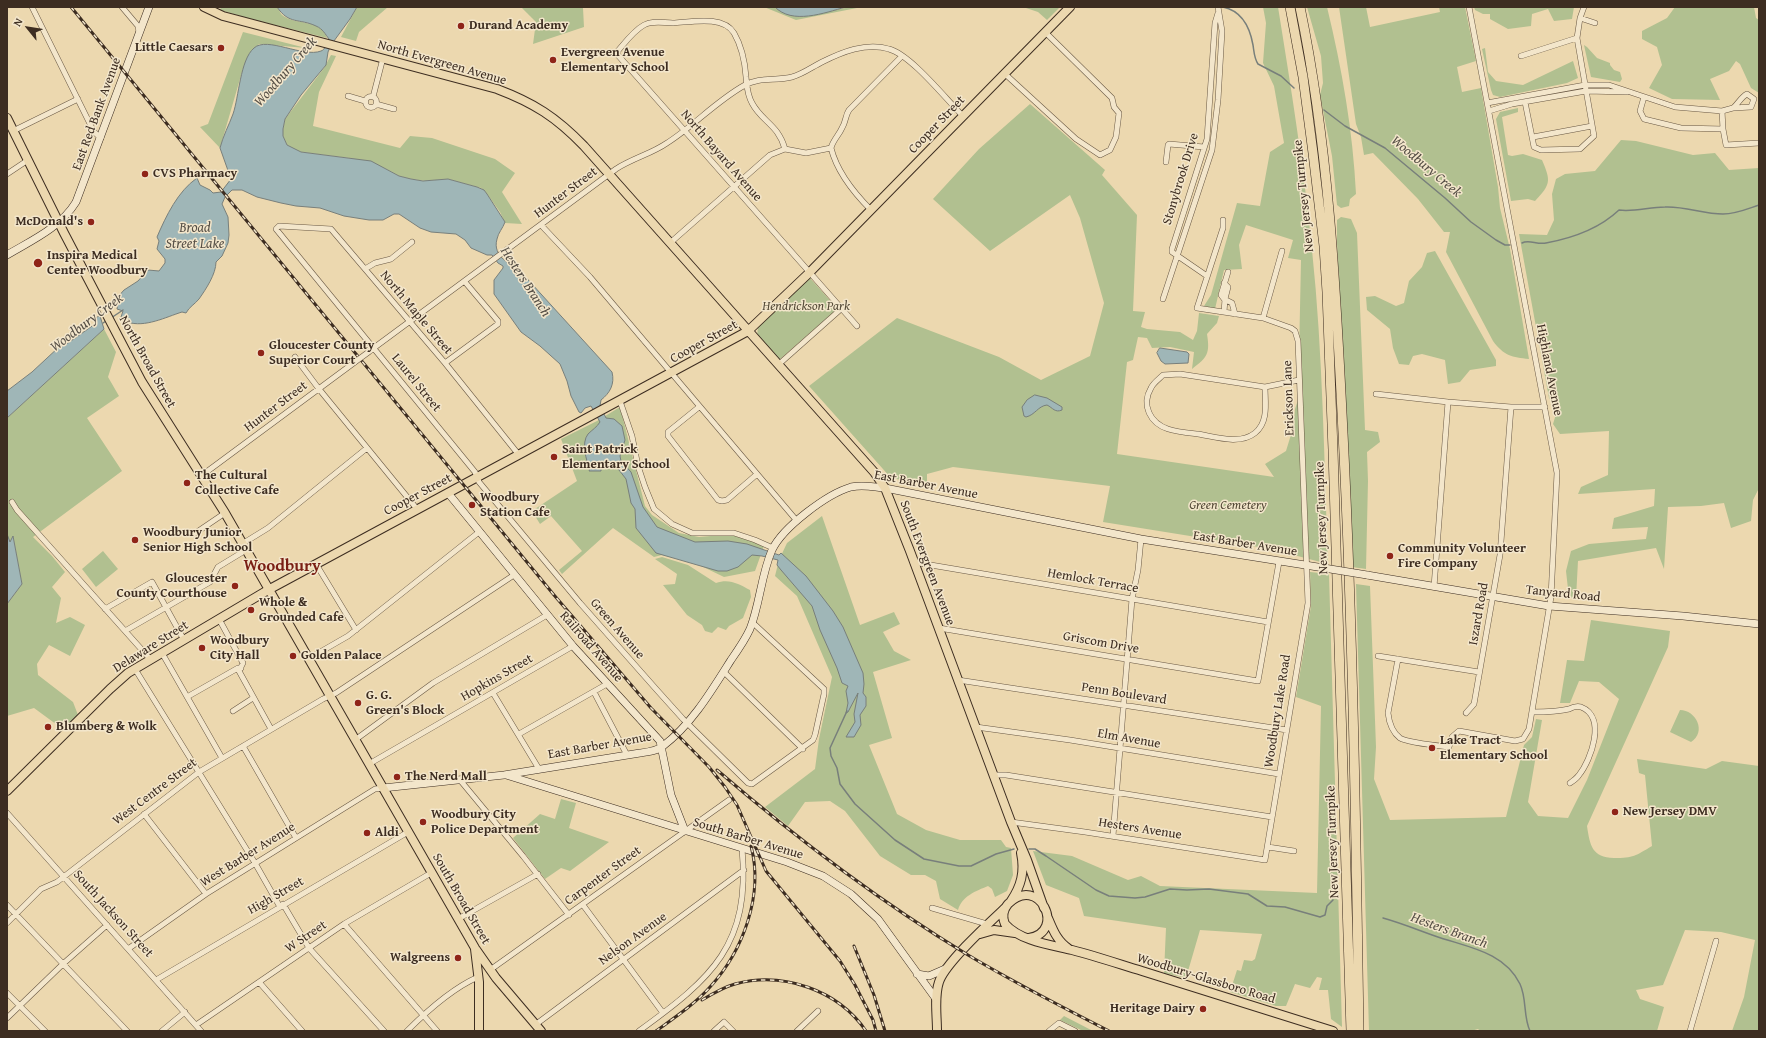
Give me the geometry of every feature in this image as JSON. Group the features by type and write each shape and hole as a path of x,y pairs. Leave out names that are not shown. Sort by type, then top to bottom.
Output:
{"highway":[{"name":"New Jersey Turnpike","path":"1290,7 1303,77 1313,153 1327,292 1355,1019 1359,1031"},
{"name":"New Jersey Turnpike","path":"1300,7 1309,51 1328,189 1337,297 1353,680 1355,1019 1351,1031"}],"main road":[{"name":"North Evergreen Avenue","path":"204,7 223,16 497,89 528,102 558,121 567,129 748,332"},
{"name":"Cooper Street","path":"268,590 748,332 809,273 962,115 1070,7"},
{"name":"North Broad Street","path":"7,118 11,130 28,160 59,224 148,392 225,513 268,590"},
{"name":"South Evergreen Avenue","path":"748,332 874,472 885,488 939,628 1010,822 1045,911"},
{"name":"Delaware Street","path":"7,791 114,685 135,669 268,590"},
{"name":"South Broad Street","path":"268,590 475,948 490,970 538,1028"},
{"name":"South Evergreen Avenue","path":"937,1031 936,999 938,983 945,969 987,924 1008,905 1020,886 1023,873 1019,842"},
{"path":"1030,894 1038,898 1045,911 1047,922 1044,931 1037,937 1029,938 1005,924 1003,915 1008,905 1019,897 1030,894"},
{"name":"Woodbury-Glassboro Road","path":"1045,911 1058,940 1071,950"},
{"name":"South Evergreen Avenue","path":"976,936 994,930 1020,934"},
{"name":"Woodbury-Glassboro Road","path":"1029,938 1333,1031"},
{"path":"475,948 478,977 479,1031"},
{"path":"478,977 490,970"}],"street":[{"path":"32,7 94,132 101,138"},
{"path":"122,7 138,26 139,33"},
{"name":"East Red Bank Avenue","path":"59,224 76,202 149,7"},
{"name":"Highland Avenue","path":"1398,659 1388,713 1388,721 1401,739 1449,747 1452,737 1459,731 1515,741 1523,738 1529,729 1549,606 1552,597 1557,484 1545,406 1470,7"},
{"path":"1524,102 1534,147 1541,150 1580,149 1594,136 1576,38 1584,7"},
{"name":"Stonybrook Drive","path":"1177,255 1172,252 1173,242 1207,139 1215,23 1218,9"},
{"name":"Stonybrook Drive","path":"1163,298 1214,143 1222,31 1218,9"},
{"path":"1580,18 1595,23"},
{"name":"North Bayard Avenue","path":"746,84 744,62 736,38 730,28 719,23 695,21 651,23 638,29 616,54 841,310 857,326"},
{"path":"1004,73 1076,140 1100,155 1110,150 1115,140 1119,113 1114,107 1112,98 1045,32"},
{"path":"1521,56 1576,38"},
{"name":"Hunter Street","path":"201,476 542,225 608,174 634,158 655,150 684,131 717,103 746,84 759,80 792,77 845,52 863,47 877,47 890,49 912,63 962,115"},
{"path":"871,210 841,174 830,148 833,140 842,129 849,110 902,56"},
{"path":"376,104 376,99 373,97 383,58"},
{"path":"746,84 752,103 774,127 781,138 785,149"},
{"path":"1487,103 1609,85 1675,107 1722,111 1733,108"},
{"path":"1489,111 1586,88"},
{"path":"348,96 365,101"},
{"path":"365,101 368,97 373,97"},
{"path":"1644,97 1640,111 1644,119 1681,128 1722,129"},
{"path":"11,130 78,100"},
{"path":"365,101 366,106 369,108 373,108 376,104"},
{"path":"376,104 394,109"},
{"path":"1722,111 1722,129 1726,145 1759,143"},
{"path":"1532,137 1592,126"},
{"path":"1166,162 1168,145 1170,144 1204,147"},
{"path":"670,243 770,155 785,149 806,153 830,148"},
{"path":"7,174 28,160"},
{"path":"1177,255 1207,276 1224,228 1223,220"},
{"path":"7,255 59,224"},
{"path":"542,225 590,277 797,521"},
{"name":"North Maple Street","path":"276,228 279,226 331,229 445,363 519,455"},
{"name":"Laurel Street","path":"276,228 372,350 475,472 477,478"},
{"path":"365,269 375,262 391,259 412,242"},
{"path":"1263,318 1282,251"},
{"path":"1224,312 1228,287 1224,283 1228,272"},
{"name":"Erickson Lane","path":"1207,276 1197,308 1263,318 1291,328 1295,331 1298,341 1305,565"},
{"path":"445,363 498,324 498,321 465,282"},
{"path":"1225,299 1232,303 1235,314"},
{"path":"778,365 841,310"},
{"path":"295,358 318,389 418,509"},
{"path":"1265,387 1265,412 1263,423 1256,433 1244,439 1231,439 1169,430 1156,424 1148,413 1146,398 1151,387 1163,375 1180,374 1265,387 1299,380"},
{"path":"1376,394 1511,407 1545,406"},
{"path":"620,401 632,436 638,466 654,509 672,524 692,533 734,533 755,540 771,553"},
{"path":"1434,586 1448,402"},
{"path":"699,407 668,432 668,436 718,500 722,502 727,500 756,474"},
{"name":"Iszard Road","path":"1466,713 1474,704 1500,555 1511,407"},
{"path":"125,631 210,582 218,567 367,448"},
{"name":"Green Avenue","path":"477,478 584,608 687,723 748,783 752,784 803,749"},
{"name":"East Barber Avenue","path":"383,788 504,775 627,756 662,747 687,723 724,672 746,637 752,622 771,553 785,531 830,496 847,489 868,486 885,488 1141,539 1367,575"},
{"name":"Railroad Avenue","path":"448,493 573,646 660,741 671,795 685,831"},
{"path":"12,502 17,510 151,660"},
{"path":"194,534 225,513"},
{"path":"308,659 356,630 479,532"},
{"path":"1113,836 1132,599 1138,570 1141,539"},
{"name":"Hemlock Terrace","path":"913,562 1268,622"},
{"path":"1268,622 1279,562"},
{"path":"316,564 356,630"},
{"name":"Woodbury Lake Road","path":"1265,860 1308,603 1305,565"},
{"name":"West Centre Street","path":"7,923 42,889 64,876 199,772 330,696 514,575"},
{"name":"Tanyard Road","path":"1367,575 1549,606 1683,616 1759,624"},
{"path":"105,609 152,582 184,640"},
{"path":"355,740 433,683 547,615"},
{"path":"219,619 243,663 240,671 253,698 271,729"},
{"path":"724,672 803,749 813,740 824,689 752,622"},
{"name":"Griscom Drive","path":"939,628 1258,681 1268,622"},
{"name":"Hopkins Street","path":"369,764 493,694 573,646"},
{"path":"162,653 222,758"},
{"path":"1378,656 1479,672"},
{"path":"187,697 238,668 241,668"},
{"path":"135,669 309,948 384,1031"},
{"name":"Penn Boulevard","path":"958,680 1287,730"},
{"path":"519,734 607,684"},
{"path":"594,692 627,756"},
{"path":"493,694 519,734 539,769"},
{"path":"233,711 253,698"},
{"path":"1532,712 1561,711 1576,707 1588,711 1594,721 1596,735 1592,749 1579,776 1570,783"},
{"name":"Elm Avenue","path":"976,727 1070,740 1279,774"},
{"path":"243,746 296,838"},
{"name":"South Barber Avenue","path":"504,775 742,848 823,876 845,889 878,919 936,999"},
{"path":"994,776 1006,775 1272,817"},
{"path":"460,780 538,874 569,915"},
{"name":"West Barber Avenue","path":"128,948 206,894 255,863 374,790 383,788"},
{"name":"Carpenter Street","path":"490,970 729,800"},
{"name":"South Jackson Street","path":"7,813 201,1031"},
{"path":"144,814 206,894"},
{"name":"Hesters Avenue","path":"1010,822 1113,836 1265,860"},
{"name":"High Street","path":"156,980 281,905 408,832"},
{"path":"1268,847 1294,851"},
{"path":"639,1031 691,992 704,979 729,945 734,933 743,899 744,870 742,848"},
{"name":"Nelson Avenue","path":"538,1028 623,960 744,870"},
{"name":"W Street","path":"196,1025 344,924 431,873"},
{"path":"458,920 538,874"},
{"path":"7,905 64,963 127,1031"},
{"path":"583,905 663,1013"},
{"path":"932,908 987,924"},
{"path":"344,924 437,1031"},
{"path":"7,1018 64,963 107,926"},
{"path":"1690,1031 1716,941"},
{"path":"917,974 929,976 945,969"},
{"path":"406,1031 423,1015 449,995 478,977"},
{"path":"259,982 302,1031"},
{"path":"7,993 44,1031"},
{"path":"797,1031 818,1011"},
{"path":"162,1031 185,1012"},
{"path":"714,1031 724,1022 733,1031"},
{"path":"1049,1031 1060,1023 1075,1031"}],"green space":[{"path":"221,7 277,7 282,15 287,18 314,25 319,28 324,32 327,38 220,10"},
{"path":"357,7 388,7 359,32 356,41 341,37"},
{"path":"521,7 607,7 583,8 584,27 533,44 536,22"},
{"path":"764,7 775,7 799,17 850,7 862,7 796,20"},
{"path":"1023,7 1060,7 1047,20 1038,12"},
{"name":"Green Cemetery","path":"1263,7 1278,7 1297,128 1309,219 1319,328 1328,564 1271,549 1103,522 1110,486 953,467 927,474 927,485 891,478 809,386 897,318 999,357 1041,380 1090,356 1104,303 1080,218 1070,195 990,251 933,199 979,149 1030,104 1105,170 1102,175 1137,215 1133,311 1145,312 1141,327 1147,329 1180,332 1193,340 1197,331 1199,313 1219,316 1217,323 1207,334 1208,350 1205,358 1192,369 1194,352 1170,347 1152,348 1147,338 1138,337 1133,360 1127,362 1117,454 1274,477 1265,464 1286,451 1293,428 1295,409 1300,394 1299,356 1301,260 1288,258 1293,240 1246,225 1239,245 1242,269 1224,270 1215,309 1204,306 1211,295 1237,203 1260,206 1270,152 1284,143 1274,86 1263,63 1266,23"},
{"path":"1307,7 1327,7 1346,100 1355,170 1356,194 1350,199 1349,206 1341,208 1337,205 1332,156 1320,95 1323,83 1321,56"},
{"path":"1339,7 1366,7 1370,27 1440,12 1439,7 1465,7 1476,61 1457,67 1462,92 1481,88 1498,187 1500,208 1510,249 1529,359 1505,353 1493,341 1446,252 1450,232 1444,232 1418,199 1373,153 1364,155 1361,137 1356,124"},
{"path":"1474,7 1574,7 1572,19 1554,21 1548,9 1532,14 1531,26 1508,29 1490,19 1490,14 1483,14 1475,10"},
{"path":"1675,7 1754,7 1756,18 1759,20 1759,93 1751,88 1740,64 1736,61 1729,71 1710,79 1720,100 1672,99 1649,88 1662,65 1657,47 1642,39 1642,31 1667,18"},
{"path":"243,32 306,48 259,44 242,72 220,148 200,127 208,124"},
{"path":"1584,45 1597,58 1610,63 1614,70 1620,72 1622,79 1620,82 1591,77"},
{"path":"1485,48 1488,72 1496,81 1523,85 1573,61 1578,78 1567,83 1500,97 1493,95 1482,49"},
{"path":"331,55 336,56 319,92 313,126 400,148 410,136 432,138 495,159 515,173 502,192 522,224 505,223 500,212 481,188 448,179 426,181 411,179 399,176 386,169 349,158 301,152 287,145 283,136 285,119 324,68"},
{"path":"1518,108 1518,112 1502,117 1508,155 1512,156 1523,154 1542,160 1547,173 1548,182 1547,186 1535,201 1528,199 1511,201 1496,119 1500,112"},
{"path":"1621,140 1636,141 1693,155 1715,153 1729,170 1759,168 1759,488 1753,500 1751,521 1731,528 1724,503 1701,506 1668,507 1664,569 1656,548 1578,561 1576,598 1569,598 1566,571 1571,551 1589,544 1646,539 1648,527 1612,529 1614,518 1654,506 1655,489 1578,494 1581,487 1608,475 1609,431 1560,434 1553,424 1557,411 1549,398 1519,234 1547,235 1554,220 1552,194 1556,179 1565,174 1595,171"},
{"path":"1341,217 1351,219 1357,233 1365,430 1378,432 1380,442 1367,452 1368,481 1366,569 1352,567 1337,243 1337,220"},
{"path":"1435,251 1496,360 1496,366 1470,370 1460,382 1448,384 1445,360 1422,354 1413,356 1409,365 1399,364 1393,348 1390,329 1367,310 1366,297 1375,296 1396,306 1404,303 1409,281 1422,267 1427,253"},
{"name":"Hendrickson Park","path":"809,277 836,307 836,310 779,360 757,336 758,327"},
{"path":"104,329 116,352 108,377 119,396 87,418 122,471 33,537 52,556 65,572 52,587 61,598 56,623 70,617 85,625 70,656 49,645 37,664 38,675 73,702 78,715 64,730 34,708 7,716 7,604 22,584 13,537 7,548 7,418"},
{"path":"620,407 645,506 652,515 679,533 699,537 734,534 764,546 755,571 724,577 695,563 662,555 654,557 613,528 562,574 559,570 582,551 551,516 540,524 532,511 577,481 561,439 597,421"},
{"path":"822,516 860,625 894,612 900,624 883,632 894,651 911,660 873,672 892,738 869,745 897,814 926,830 960,840 1001,840 1006,847 1011,848 1013,875 1007,891 995,897 992,889 988,886 974,892 966,898 958,910 940,899 936,881 925,875 911,875 880,856 845,811 830,801 805,802 788,826 765,807 815,769 819,739 832,677 797,596 775,576 779,560 787,543"},
{"path":"103,551 118,569 96,587 82,569"},
{"path":"662,557 688,565 716,583 730,581 750,590 751,597 743,618 729,626 726,630 718,627 712,633 705,631 702,625 687,615 663,585 675,584 677,574 655,559"},
{"path":"1310,572 1329,574 1342,1027 1331,1019 1328,990 1319,990 1322,978 1317,977 1310,988 1295,984 1286,1006 1276,1006 1230,992 1237,970 1241,971 1244,960 1252,961 1255,959 1262,934 1200,930 1186,978 1164,973 1166,928 1084,916 1079,898 1046,885 1033,851 1072,856 1128,880 1141,876 1160,886 1317,893 1321,706 1296,697 1311,606"},
{"path":"1356,584 1370,586 1376,747 1374,779 1390,820 1506,817 1524,745 1532,737 1536,719 1542,720 1528,802 1538,816 1568,818 1587,780 1619,699 1599,682 1579,681 1570,703 1560,703 1567,660 1584,661 1591,620 1670,631 1668,647 1587,826 1589,839 1593,849 1597,853 1614,858 1634,856 1652,846 1645,775 1639,773 1637,759 1706,769 1722,761 1759,766 1759,1031 1732,1031 1744,997 1755,940 1721,932 1685,930 1663,985 1636,990 1640,999 1664,1007 1657,1031 1480,1031 1478,1029 1471,1031 1369,1031"},
{"path":"1680,710 1691,714 1698,722 1698,733 1696,738 1691,742 1670,732"},
{"path":"561,799 576,803 569,828 609,842 570,871 561,868 545,879 513,838 540,814 555,819"},
{"path":"1064,1016 1093,1031 1083,1031 1060,1020"}],"water":[{"name":"Broad Street Lake","path":"277,7 357,7 331,45 328,52 326,65 301,95 285,119 283,136 287,145 301,152 371,161 399,176 411,179 423,181 448,179 484,190 505,222 498,235 496,245 497,251 503,259 521,272 612,372 613,380 611,388 601,400 600,406 606,418 614,419 622,426 625,440 620,456 621,461 631,472 643,507 657,527 695,542 728,541 747,544 779,555 781,553 806,576 833,611 843,627 863,673 863,693 866,697 866,706 860,715 861,725 854,737 846,737 855,722 854,714 858,693 848,712 846,713 848,703 846,691 848,686 842,683 820,630 812,606 777,565 778,560 752,555 738,567 727,571 718,571 656,553 636,528 635,509 631,503 626,479 619,470 612,464 606,466 601,465 601,471 589,471 590,469 585,452 585,442 588,434 600,422 591,406 585,408 581,413 579,412 571,396 560,364 540,346 521,332 494,294 494,280 503,266 498,263 492,255 487,255 471,248 465,240 456,234 431,232 420,228 399,214 394,214 383,220 369,220 344,216 320,208 281,203 257,197 242,190 232,190 225,197 222,204 228,217 228,243 222,256 216,262 216,267 212,276 199,299 186,313 182,312 148,323 141,324 127,322 127,319 121,317 123,311 117,309 118,302 116,299 124,290 138,281 148,270 159,271 165,263 165,259 157,249 159,241 157,237 178,197 190,183 197,178 200,185 213,193 221,192 231,179 220,148 233,114 240,79 249,54 254,48 267,44 305,52 321,51 326,46 329,39 324,32 316,26 290,19 281,13"},
{"path":"775,7 846,7 809,16 799,16 782,12"},
{"path":"100,316 104,329 7,418 7,391 32,372 60,346 68,343 95,324 96,318"},
{"path":"1160,348 1187,352 1189,354 1188,363 1165,364 1161,361 1157,353"},
{"path":"1035,395 1047,398 1062,407 1062,410 1056,411 1047,405 1041,407 1029,416 1024,416 1022,407 1027,400"},
{"path":"7,534 10,542 13,536 22,584 7,604"}],"waterway":[{"name":"Woodbury Creek","path":"1223,7 1235,12 1244,21 1250,32 1255,57 1258,64 1281,76 1294,88"},
{"name":"Woodbury Creek","path":"1324,110 1345,126 1385,148 1445,198 1471,222 1496,240 1505,245 1510,245"},
{"name":"Woodbury Creek","path":"1522,243 1546,243 1585,232 1611,217 1619,210 1672,207 1708,213 1728,214 1759,205"},
{"name":"Woodbury Creek","path":"111,318 123,310"},
{"name":"Hesters Branch","path":"847,711 830,748 831,756 837,768 840,784 855,804 895,840 924,859 959,866 971,866 996,854 1014,849"},
{"name":"Hesters Branch","path":"1029,849 1035,849 1096,890 1109,896 1135,898 1145,897 1170,889 1209,889 1248,894 1267,906 1285,907 1320,917 1325,915 1327,906 1333,900"},
{"name":"Hesters Branch","path":"1383,918 1471,947 1494,957 1504,964 1513,973 1520,984 1524,996 1526,1019 1530,1031"}],"railway":[{"path":"71,7 554,595 651,708 709,767 725,787 737,805 766,871 840,961 855,985 873,1020 876,1031"},
{"path":"717,770 777,820 839,868 902,913 985,965 1109,1031"},
{"path":"656,1031 698,999 722,973 732,957 748,921 752,903 755,884 751,846"},
{"path":"854,946 874,995 885,1031"},
{"path":"702,1000 735,984 772,980 790,982 808,987 825,995 854,1017 866,1031"}],"place":[{"name":"Durand Academy","path":"461,26"},
{"name":"Little Caesars","path":"221,48"},
{"name":"Evergreen Avenue Elementary School","path":"553,60"},
{"name":"CVS Pharmacy","path":"145,174"},
{"name":"McDonald's","path":"91,222"},
{"name":"Inspira Medical Center Woodbury","path":"38,263"},
{"name":"Gloucester County Superior Court","path":"261,353"},
{"name":"Saint Patrick Elementary School","path":"554,457"},
{"name":"The Cultural Collective Cafe","path":"187,483"},
{"name":"Woodbury Station Cafe","path":"472,505"},
{"name":"Woodbury Junior Senior High School","path":"135,540"},
{"name":"Community Volunteer Fire Company","path":"1390,556"},
{"name":"Gloucester County Courthouse","path":"235,586"},
{"name":"Whole & Grounded Cafe","path":"251,610"},
{"name":"Woodbury City Hall","path":"202,648"},
{"name":"Golden Palace","path":"293,656"},
{"name":"G. G. Green's Block","path":"358,703"},
{"name":"Blumberg & Wolk","path":"48,727"},
{"name":"Lake Tract Elementary School","path":"1432,748"},
{"name":"The Nerd Mall","path":"397,777"},
{"name":"New Jersey DMV","path":"1615,812"},
{"name":"Woodbury City Police Department","path":"423,822"},
{"name":"Aldi","path":"367,833"},
{"name":"Walgreens","path":"458,958"},
{"name":"Heritage Dairy","path":"1203,1009"}],"district":[{"name":"Woodbury","path":"282,567"}]}
